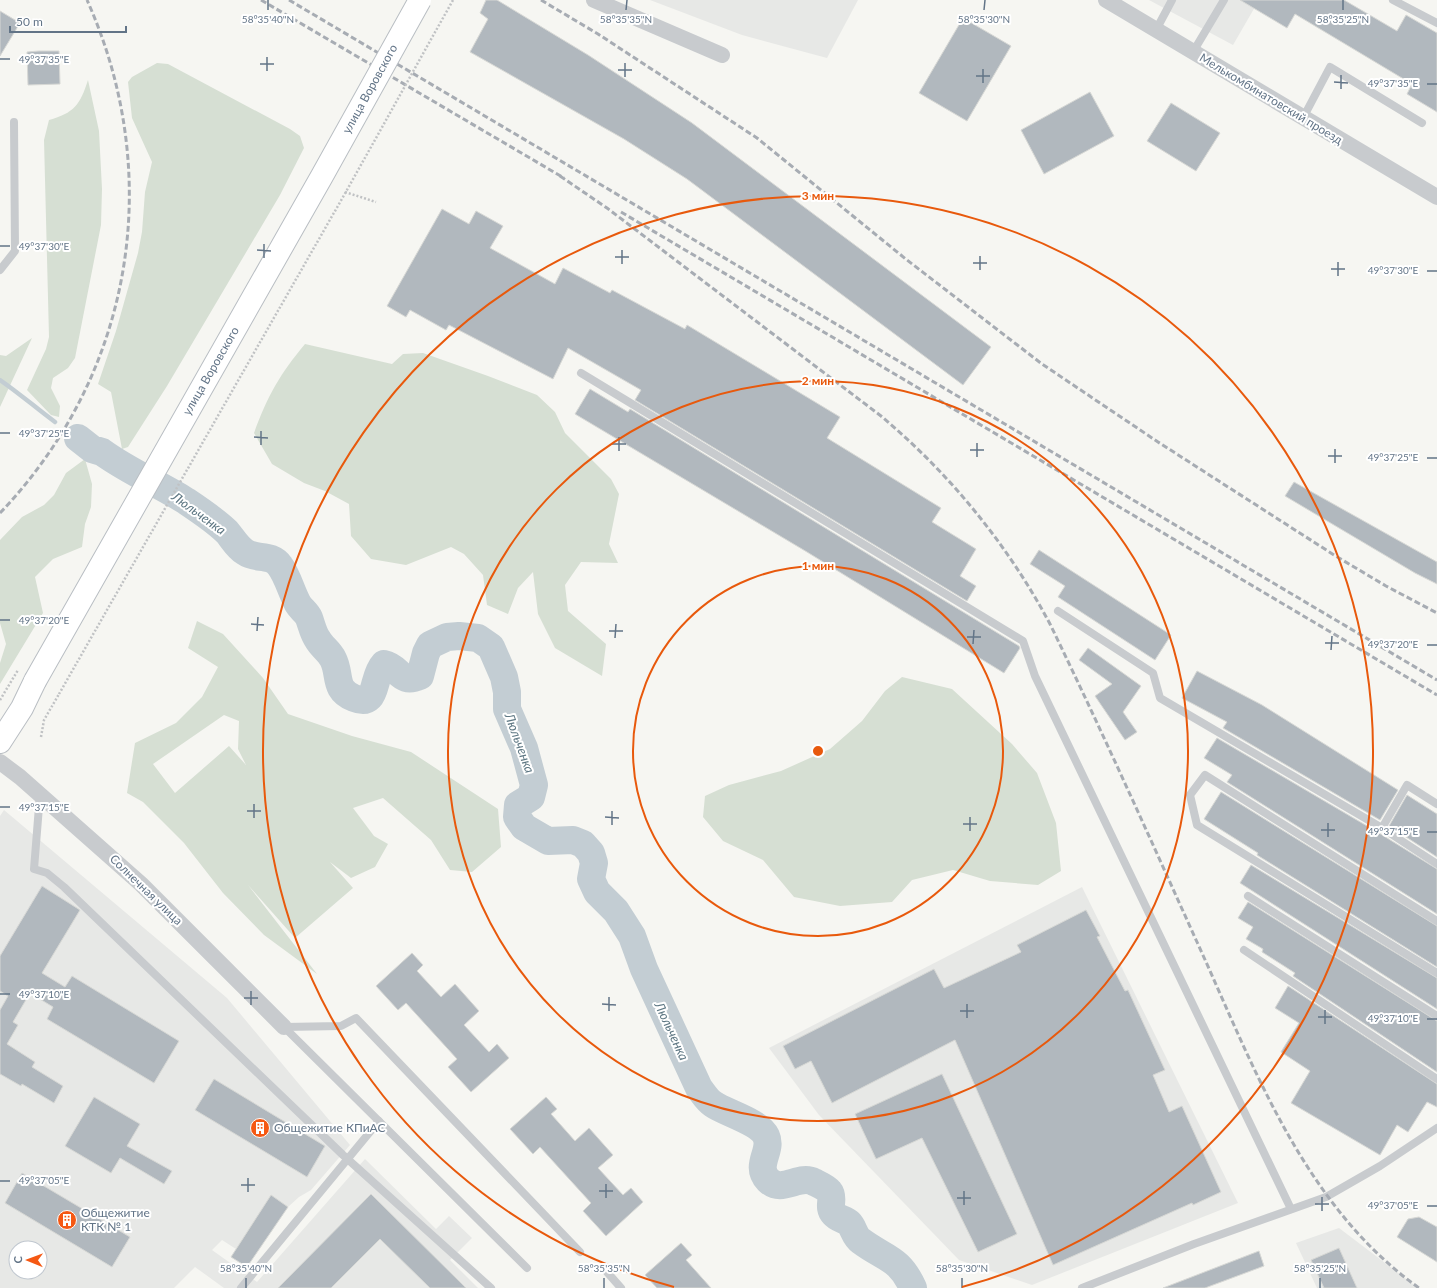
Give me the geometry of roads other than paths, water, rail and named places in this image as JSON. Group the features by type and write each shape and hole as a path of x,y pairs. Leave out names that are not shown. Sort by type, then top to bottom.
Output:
{"main road":[{"name":"улица Воровского","path":"0,742 22,708 26,675 322,176 420,0"}],"street":[{"path":"594,0 722,54"},
{"name":"Мелькомбинатовский проезд","path":"1111,1 1156,30 1437,197"},
{"name":"Солнечная улица","path":"0,762 40,794 141,884 284,1027"}],"lane":[{"path":"1156,30 1172,0"},
{"path":"1193,52 1224,0"},
{"path":"1393,0 1437,24"},
{"path":"1303,118 1330,67 1422,123"},
{"path":"0,270 14,251 14,122"},
{"path":"581,373 1023,641 1035,676 1291,1209"},
{"path":"1058,611 1152,673 1160,698 1382,828 1437,864"},
{"path":"1437,921 1205,775 1190,795 1197,825 1437,973"},
{"path":"1382,828 1407,785 1437,804"},
{"path":"40,794 34,869 47,873 64,886 348,1158 491,1288"},
{"path":"1248,896 1437,1016"},
{"path":"1244,950 1437,1079"},
{"path":"284,1027 341,1026 356,1018 580,1252"},
{"path":"284,1027 527,1268"},
{"path":"241,1288 379,1121"},
{"path":"1082,1288 1194,1244 1326,1197 1380,1166 1437,1128"},
{"path":"607,1272 621,1288"}],"waterway":[{"name":"Люльченка","path":"0,380 55,422"},
{"name":"Люльченка","path":"78,438 92,449 102,452 186,501 223,528 245,552 254,556 272,559 276,562 285,575 298,604 308,616 316,637 333,659 340,686 347,695 362,700 367,699 374,690 377,677 384,664 393,668 404,677 413,678 420,676 426,653 430,645 447,637 459,636 478,638 491,647 504,677 507,692 507,709 524,748 534,785 531,797 518,805 517,817 524,827 548,841 573,840 583,844 591,853 594,863 591,879 597,892 616,911 632,936 644,969 699,1088 713,1104 757,1126 766,1136 768,1142 763,1169 768,1180 773,1184 779,1185 808,1180 829,1191 831,1194 831,1208 834,1214 849,1223 861,1241 897,1264 908,1278 913,1288"}],"railway":[{"path":"0,513 45,458 81,399 107,336 123,270 129,203 125,135 111,67 87,0"},
{"path":"261,0 564,178"},
{"path":"289,0 1437,680"},
{"path":"541,0 598,34 757,138 907,260 1042,364 1158,442 1334,555 1386,586 1437,613"},
{"path":"560,176 607,208 881,416 931,462 976,512 1016,566 1050,624 1125,783 1239,1037 1286,1131 1313,1175 1343,1216 1378,1254 1419,1288"},
{"path":"621,212 1437,695"}],"place":[{"name":"Общежитие КПиАС","path":"260,1128"},
{"name":"Общежитие КТК № 1","path":"67,1220"}]}
